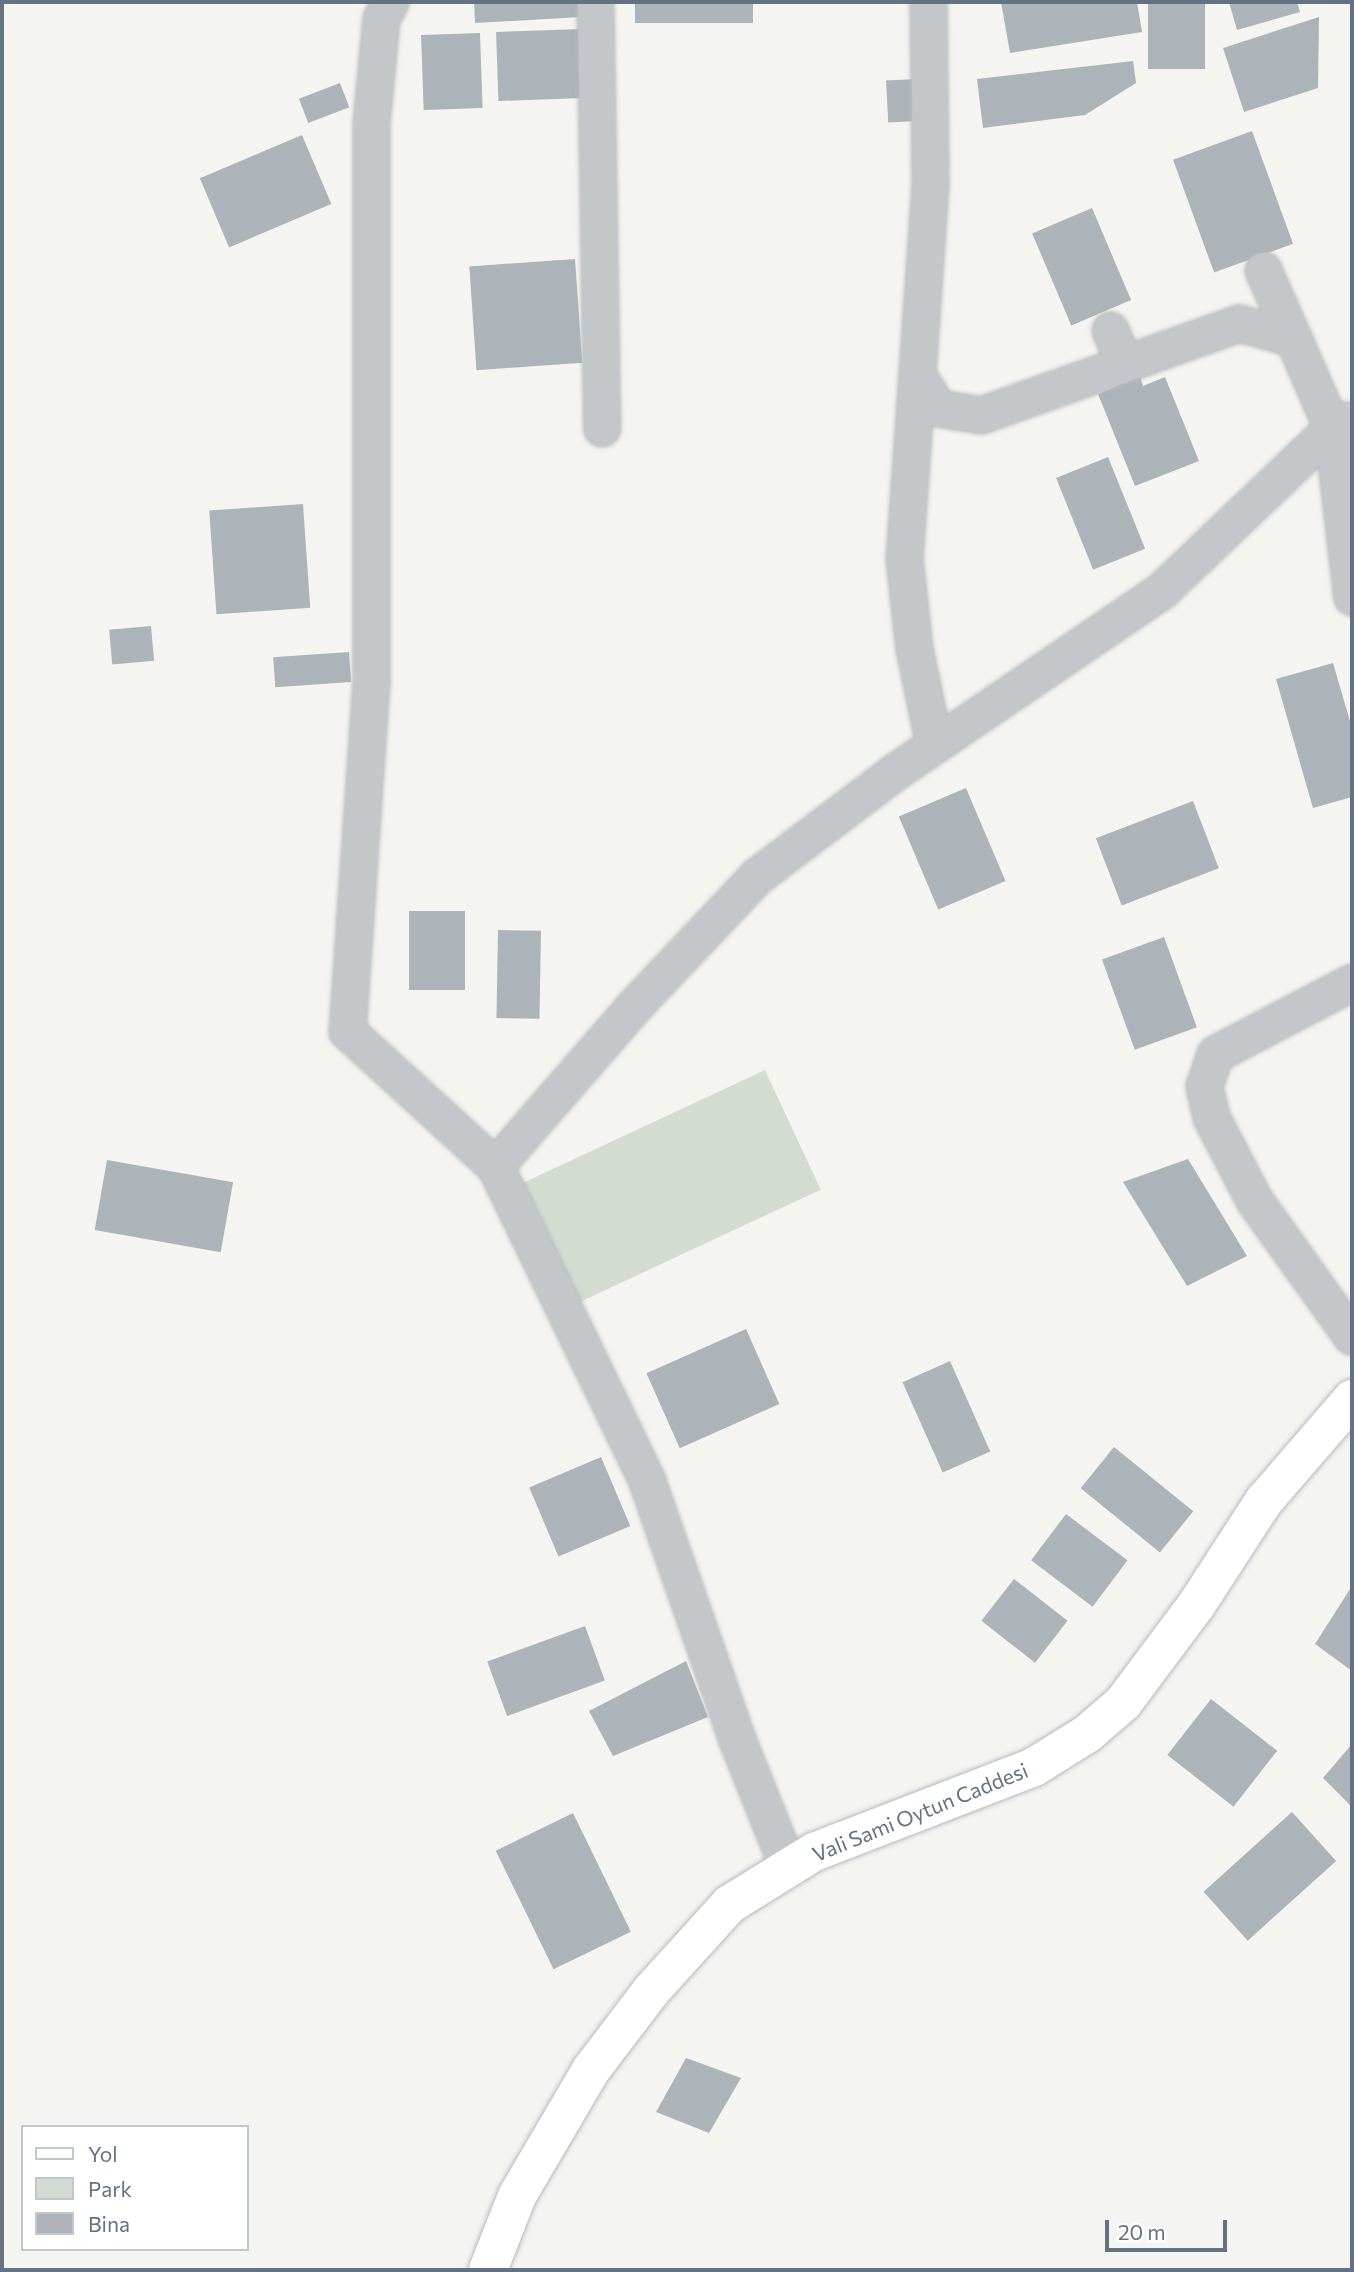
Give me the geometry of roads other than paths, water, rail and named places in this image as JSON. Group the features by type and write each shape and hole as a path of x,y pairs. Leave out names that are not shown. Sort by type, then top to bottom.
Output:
{"street":[{"path":"390,2 381,18 371,124 371,681 347,1031 495,1166 646,1481 736,1737 788,1867"},
{"path":"595,2 602,428"},
{"path":"928,2 930,182 904,558 914,648 934,746"},
{"path":"1263,270 1293,338 1342,422 1352,597"},
{"path":"917,374 939,408 981,415 1239,323 1293,338"},
{"path":"1110,330 1124,363"},
{"path":"495,1166 634,1006 757,876 934,746 1161,591 1342,422"},
{"path":"1352,982 1215,1054 1204,1086 1211,1117 1254,1200 1352,1337"},
{"name":"Vali Sami Oytun Caddesi","path":"488,2270 517,2196 599,2060 699,1936 730,1904 788,1867 848,1836 1034,1767 1087,1734 1123,1703 1197,1604 1265,1501 1352,1401"}]}
